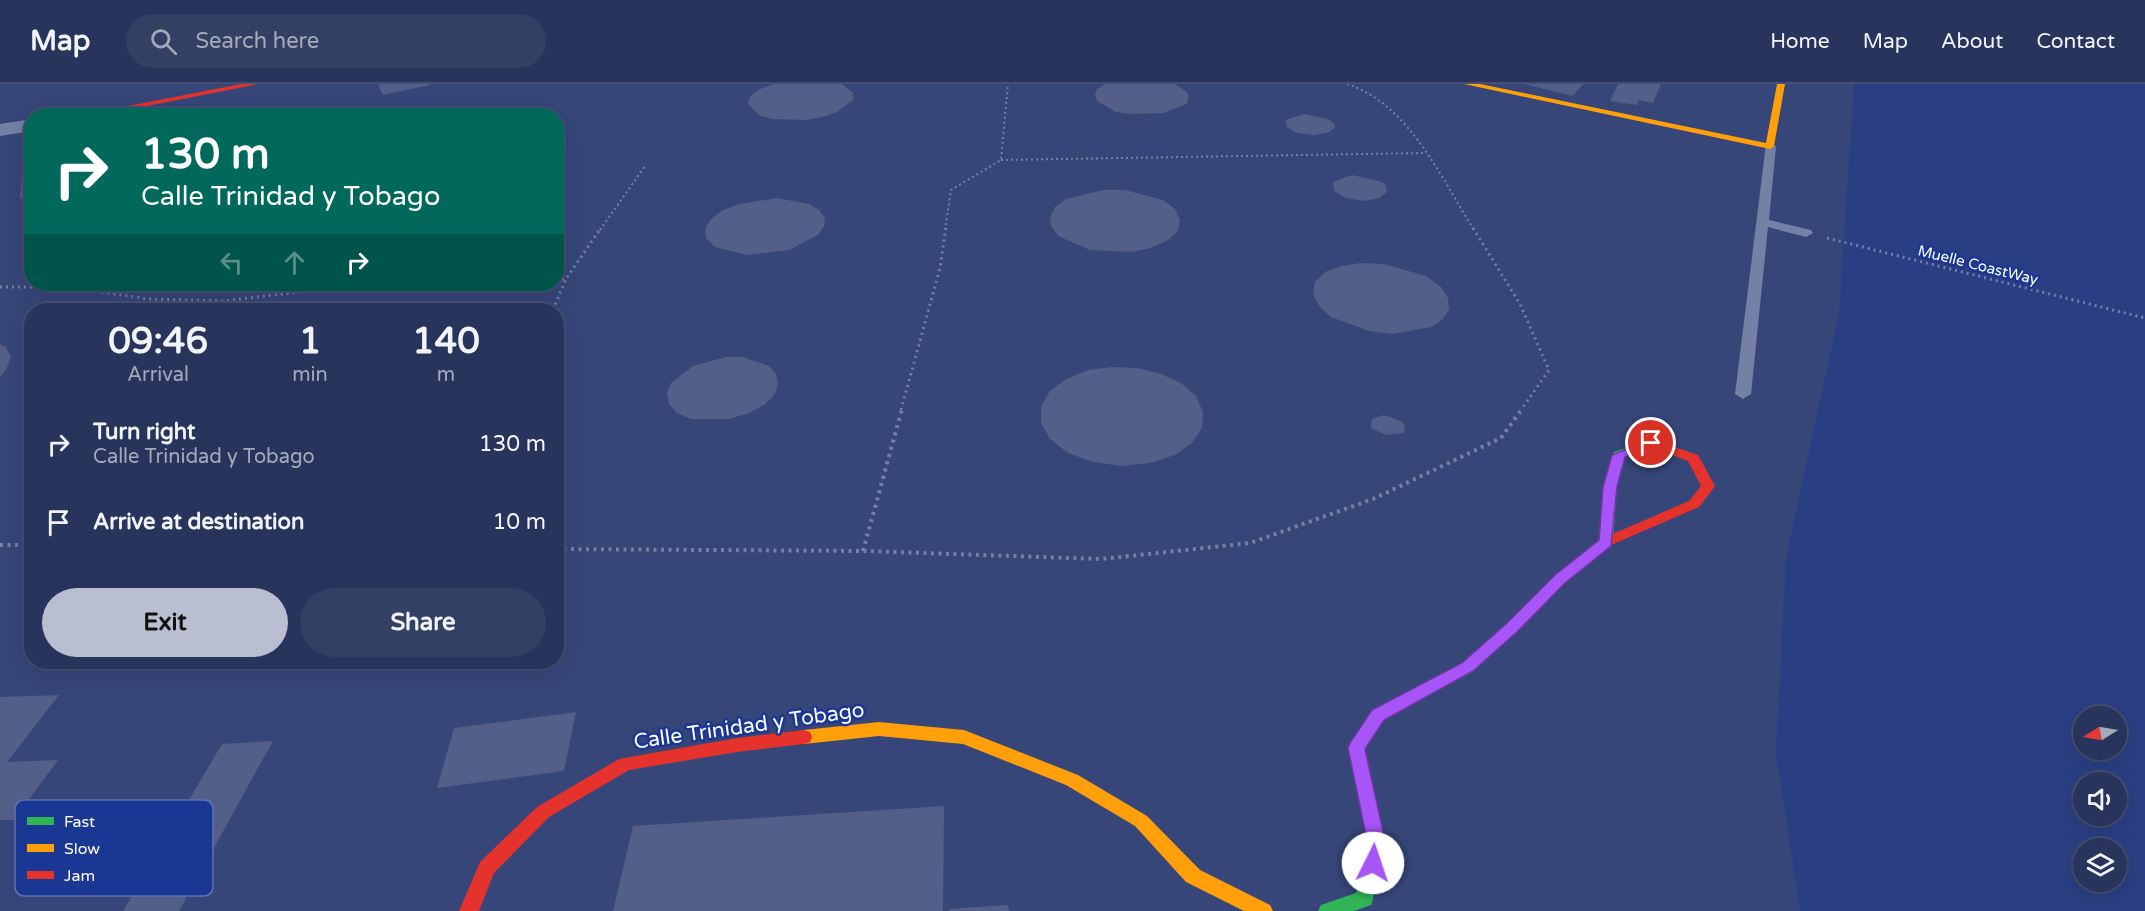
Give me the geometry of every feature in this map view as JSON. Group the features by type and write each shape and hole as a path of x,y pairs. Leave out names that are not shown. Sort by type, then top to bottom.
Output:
{"street":[{"path":"124,108 254,84"},
{"path":"1468,84 1770,146 1781,84"},
{"path":"0,130 24,126"},
{"path":"1328,911 1364,899 1377,845 1356,748 1378,715 1468,667 1513,627 1560,579 1606,542 1694,504 1708,486 1693,458 1651,443 1619,455 1610,487 1606,542"},
{"name":"Calle Trinidad y Tobago","path":"469,911 487,868 543,812 625,764 737,745 879,729 964,737 1071,780 1142,821 1193,876 1263,911"}],"lane":[{"path":"1743,394 1770,146"},
{"path":"1762,222 1806,232"}],"path":[{"path":"1001,160 1008,84"},
{"path":"564,549 863,551 1102,559 1250,543 1373,499 1501,438 1549,370 1520,304 1409,127 1363,89 1347,84"},
{"path":"863,551 940,268 951,190 1001,160 1425,153"},
{"path":"564,284 645,166"},
{"name":"Muelle CoastWay","path":"1806,232 2145,318"},
{"path":"0,287 24,287"},
{"path":"94,291 150,299 224,301 307,291"},
{"path":"0,545 24,545"}],"water":[{"path":"1854,84 2145,84 2145,911 1800,911 1776,754 1786,558 1839,313"}],"building":[{"path":"378,84 430,84 430,85 383,95"},
{"path":"773,84 842,84 853,93 853,100 837,112 807,120 773,119 760,116 748,104 750,97 758,90"},
{"path":"1105,84 1174,84 1186,91 1189,97 1186,104 1164,113 1116,112 1097,101 1095,95 1097,89"},
{"path":"1524,84 1583,84 1573,96"},
{"path":"1618,84 1661,84 1653,103 1639,100 1637,105 1610,101"},
{"path":"1304,114 1328,119 1335,125 1335,128 1327,133 1313,135 1297,133 1287,127 1285,120"},
{"path":"1352,175 1379,181 1385,184 1387,192 1379,198 1364,201 1346,198 1334,191 1333,182"},
{"path":"22,176 24,176 24,197 20,198"},
{"path":"1103,190 1125,190 1163,200 1175,209 1180,220 1178,231 1168,240 1151,248 1132,252 1090,250 1058,236 1051,226 1050,217 1055,207 1066,199"},
{"path":"777,198 809,204 819,210 825,218 824,226 818,235 789,250 748,255 715,247 706,238 705,229 711,219 723,210 740,204"},
{"path":"1361,263 1384,264 1426,276 1441,287 1448,298 1449,309 1443,319 1431,327 1392,334 1369,331 1331,317 1319,306 1313,294 1315,282 1325,272 1341,266"},
{"path":"0,344 6,347 11,357 6,370 0,376"},
{"path":"726,357 742,357 769,366 776,374 778,383 775,394 764,405 749,413 729,419 691,419 677,413 669,404 667,393 671,383 693,366"},
{"path":"1112,367 1137,368 1161,374 1181,383 1196,396 1203,412 1202,428 1192,443 1175,455 1150,463 1121,466 1093,462 1068,453 1050,439 1041,423 1041,406 1050,391 1066,379 1088,370"},
{"path":"1384,415 1403,422 1405,430 1403,433 1386,435 1371,428 1372,419"},
{"path":"59,695 7,762 58,760 29,800 15,800 14,820 0,820 0,697"},
{"path":"576,712 564,771 437,788 454,728"},
{"path":"273,741 213,850 213,800 189,800 222,744"},
{"path":"944,806 943,911 613,911 633,826"},
{"path":"132,896 187,896 179,911 123,911"},
{"path":"1008,905 1009,911 949,911 949,909"}],"traffic: fast":[{"path":"1606,542 1610,487 1619,455 1631,450"},
{"path":"1328,911 1364,899 1377,845 1356,748 1378,715 1468,667 1513,627 1557,582"}],"traffic: slow":[{"path":"1468,84 1770,146 1781,84"},
{"path":"804,737 879,729 964,737 1072,780 1141,821 1193,876 1263,911"}],"traffic: jam":[{"path":"124,108 254,84"},
{"path":"1557,582 1606,542 1694,504 1708,486 1693,458 1651,443 1631,450"},
{"path":"469,911 487,868 543,812 625,764 737,745 804,737"}],"route":[{"path":"1373,863 1377,845 1356,748 1378,715 1468,667 1513,627 1560,579 1606,542 1610,487 1619,455 1651,443"}]}
